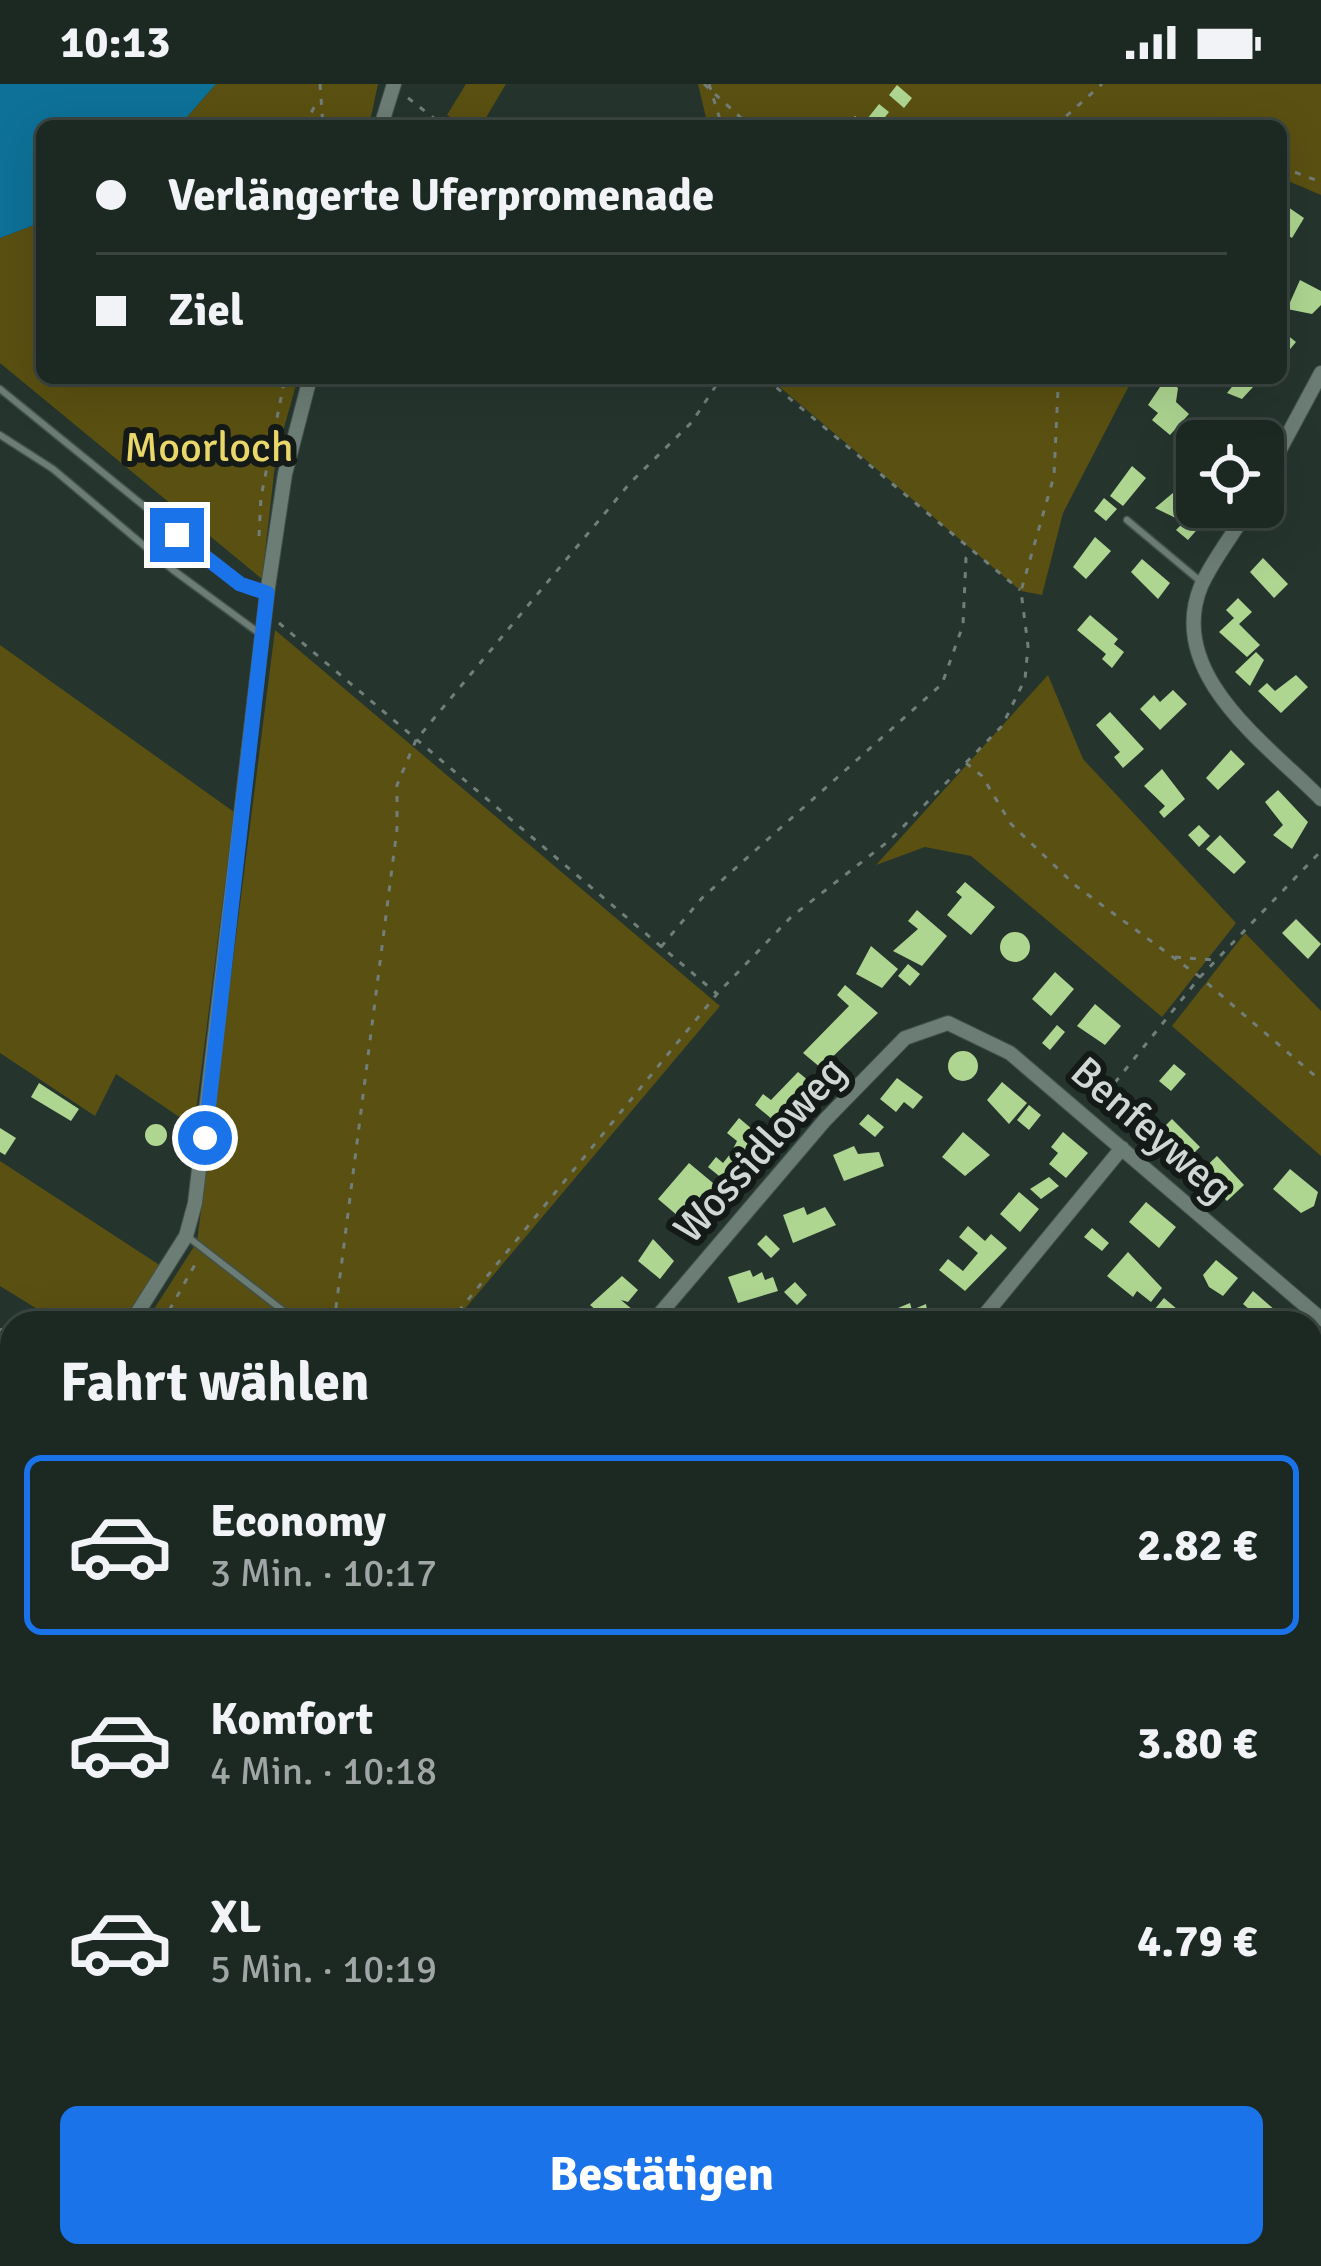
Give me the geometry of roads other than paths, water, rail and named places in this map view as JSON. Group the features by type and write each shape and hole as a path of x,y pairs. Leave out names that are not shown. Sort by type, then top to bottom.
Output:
{"street":[{"path":"383,120 394,85"},
{"path":"1284,442 1321,374"},
{"path":"139,1311 186,1236 207,1120 267,593 285,474 308,384"},
{"path":"1236,528 1203,584 1192,621 1203,669 1219,694 1321,799"},
{"name":"Benfeyweg","path":"922,1028 948,1023 972,1031 1088,1116 1312,1311"},
{"name":"Wossidloweg","path":"662,1311 825,1120 904,1038 922,1028"},
{"path":"988,1311 1122,1148"}],"lane":[{"path":"0,389 240,584 267,593"},
{"path":"0,435 33,453 188,582 263,627"},
{"path":"1126,520 1203,584"},
{"path":"186,1236 284,1311"}],"water":[{"path":"0,84 216,84 184,120 36,120 36,224 0,238"}],"park label":[{"name":"Moorloch","path":"209,447"}]}
